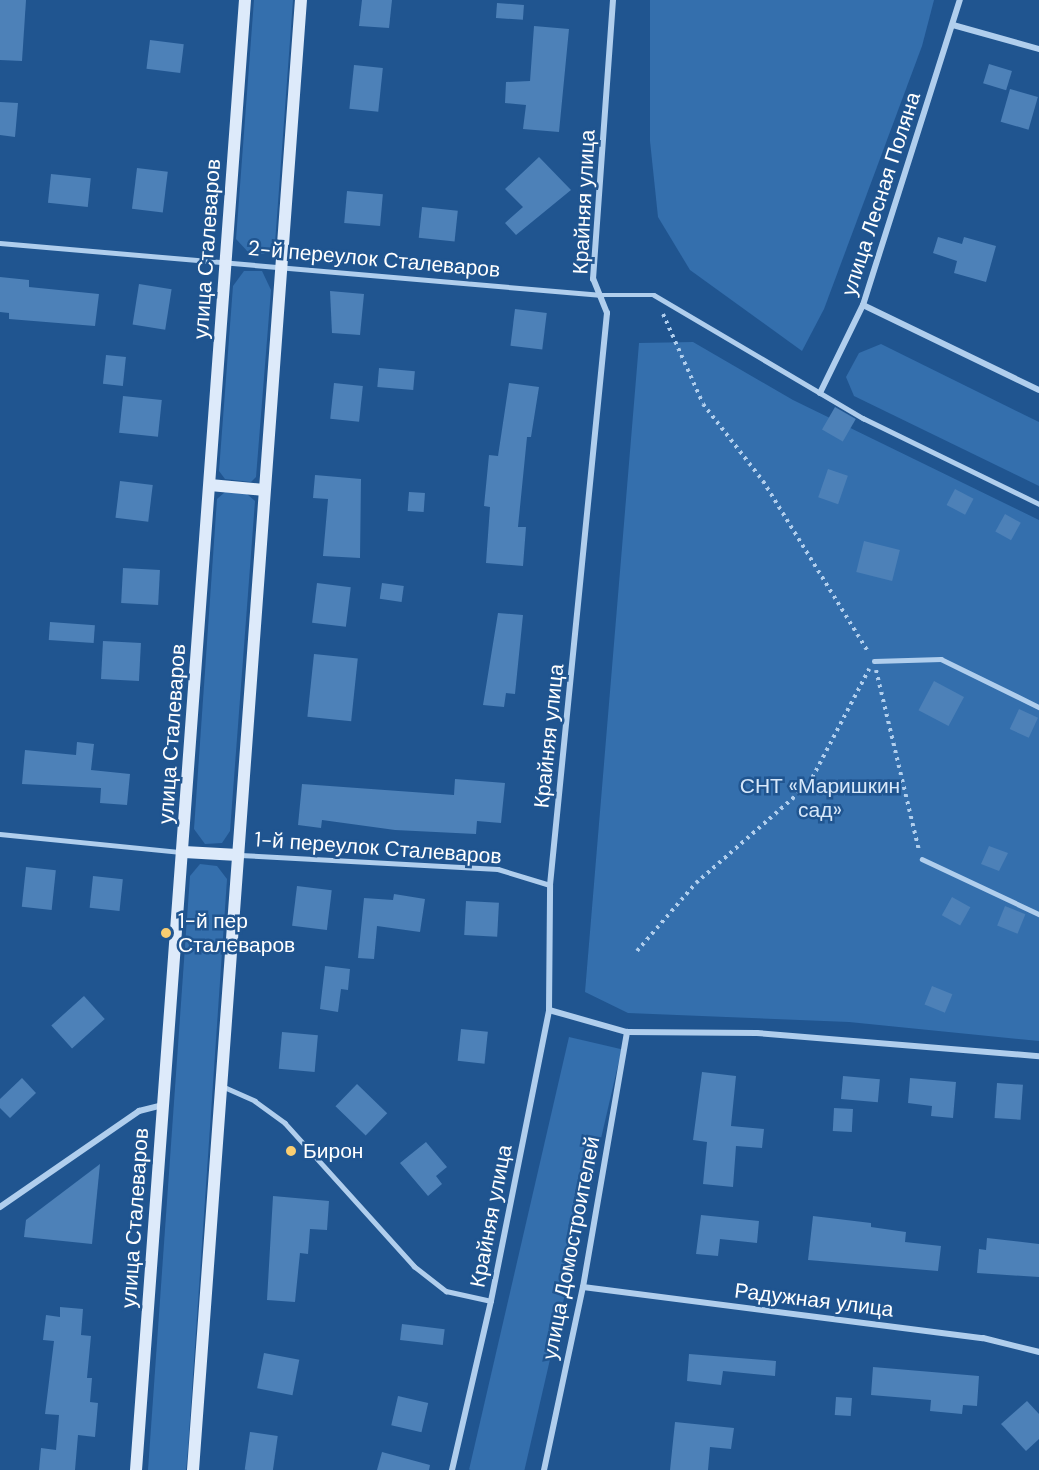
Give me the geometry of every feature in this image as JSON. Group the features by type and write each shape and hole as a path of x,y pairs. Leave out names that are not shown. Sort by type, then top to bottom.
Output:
{"main road":[{"name":"улица Сталеваров","path":"136,1470 184,852 245,0"},
{"path":"193,1470 301,0"},
{"path":"210,485 264,490"},
{"path":"184,852 238,855"}],"street":[{"name":"Крайняя улица","path":"452,1470 491,1301 549,1010 550,885 607,313 602,295 593,279 613,0"},
{"name":"улица Лесная Поляна","path":"820,393 863,305 960,0"},
{"path":"953,25 1039,49"},
{"path":"863,305 1039,390"},
{"path":"549,1010 627,1032 757,1033 1039,1056"},
{"name":"улица Домостроителей","path":"544,1470 583,1287 627,1032"},
{"path":"0,1207 139,1111 164,1104"},
{"name":"Радужная улица","path":"583,1287 983,1338 1039,1352"}],"lane":[{"name":"2-й переулок Сталеваров","path":"0,243 602,295 654,295"},
{"path":"654,295 820,393 1039,504"},
{"path":"874,661 941,659 1039,707"},
{"path":"0,834 184,852"},
{"name":"1-й переулок Сталеваров","path":"238,855 498,869 550,885"},
{"path":"922,859 1039,914"},
{"path":"222,1086 255,1101 285,1124 414,1266 446,1291 491,1301"}],"path":[{"path":"654,295 703,404 764,482 874,661 922,859"},
{"path":"637,951 696,883 809,784 874,661"}],"green space":[{"path":"254,0 293,0 275,243 264,254 249,253 236,239"},
{"path":"650,0 934,0 922,46 824,309 802,351 690,270 658,217 650,141"},
{"path":"244,271 262,271 271,290 256,477 251,482 225,479 219,471 233,286"},
{"name":"СНТ «Маришкин сад»","path":"693,342 793,400 1039,520 1039,1041 849,1022 628,1013 585,992 639,343"},
{"path":"881,344 1039,422 1039,486 854,396 846,377 859,353"},
{"path":"225,492 247,494 255,501 230,831 222,843 205,844 194,829 217,499"},
{"path":"200,864 217,866 227,879 188,1448 186,1470 148,1470 190,876"},
{"path":"569,1037 622,1049 524,1470 469,1470"}],"building":[{"path":"0,0 26,0 22,61 0,60"},
{"path":"362,0 392,0 389,28 359,26"},
{"path":"497,3 524,5 523,20 496,18"},
{"path":"534,26 569,29 559,132 523,129 526,105 505,103 506,82 530,81"},
{"path":"150,40 184,44 180,73 146,69"},
{"path":"989,64 1012,71 1006,90 983,83"},
{"path":"354,65 383,68 378,112 349,109"},
{"path":"1010,89 1038,97 1029,130 1001,122"},
{"path":"0,102 18,103 15,137 0,135"},
{"path":"539,157 571,190 516,235 505,223 523,207 505,189"},
{"path":"137,168 168,172 163,212 132,209"},
{"path":"51,174 91,178 88,207 48,203"},
{"path":"347,191 383,194 380,226 344,223"},
{"path":"422,207 458,211 455,242 419,238"},
{"path":"938,237 962,244 964,237 996,246 986,282 954,273 957,261 933,253"},
{"path":"0,277 29,280 29,287 99,294 95,326 9,319 9,313 0,312"},
{"path":"139,284 172,289 165,330 133,324"},
{"path":"330,291 364,294 360,335 332,333"},
{"path":"515,309 547,313 542,350 510,346"},
{"path":"106,355 126,357 123,386 103,384"},
{"path":"379,368 415,371 413,390 377,387"},
{"path":"334,383 363,386 359,422 330,419"},
{"path":"509,383 539,387 531,437 527,437 518,527 526,527 523,566 486,563 490,507 484,506 489,455 498,456"},
{"path":"123,396 162,400 158,437 119,433"},
{"path":"835,407 856,419 843,442 822,430"},
{"path":"828,469 848,476 838,504 818,497"},
{"path":"315,475 361,479 360,558 323,556 328,499 313,498"},
{"path":"120,481 153,485 148,522 115,518"},
{"path":"955,489 974,499 965,515 947,505"},
{"path":"409,492 425,493 424,512 408,511"},
{"path":"1005,514 1021,523 1011,540 995,531"},
{"path":"864,541 900,550 892,581 856,572"},
{"path":"123,568 160,570 158,605 121,603"},
{"path":"317,583 351,587 346,627 312,623"},
{"path":"382,583 404,586 402,602 380,599"},
{"path":"498,613 523,615 515,694 506,693 504,707 483,705"},
{"path":"50,622 95,625 94,643 49,640"},
{"path":"103,641 141,643 139,681 101,679"},
{"path":"314,654 358,659 351,721 307,717"},
{"path":"934,681 964,697 949,726 919,710"},
{"path":"1019,709 1038,718 1029,738 1010,729"},
{"path":"77,742 94,744 91,770 130,774 127,805 100,803 101,788 22,784 25,750 76,755"},
{"path":"455,779 505,783 501,823 477,821 476,834 395,830 322,820 321,828 298,825 302,784 454,795"},
{"path":"989,846 1008,853 999,871 981,864"},
{"path":"26,867 56,870 52,910 22,907"},
{"path":"93,876 123,879 119,911 90,908"},
{"path":"297,886 332,890 327,930 292,926"},
{"path":"394,894 425,899 420,932 377,926 374,959 358,958 364,898 393,900"},
{"path":"952,897 970,907 960,926 942,915"},
{"path":"466,901 499,903 497,937 464,935"},
{"path":"1005,906 1025,914 1018,934 997,925"},
{"path":"325,966 350,969 348,990 341,989 338,1012 320,1009"},
{"path":"932,986 952,994 945,1013 925,1005"},
{"path":"84,996 105,1019 72,1048 51,1025"},
{"path":"461,1029 488,1032 485,1064 458,1061"},
{"path":"282,1032 318,1035 315,1072 279,1069"},
{"path":"702,1072 736,1076 731,1126 764,1129 762,1148 736,1146 733,1187 703,1184 707,1142 693,1140"},
{"path":"843,1076 880,1079 878,1102 841,1099"},
{"path":"22,1078 36,1093 10,1118 0,1108 0,1099"},
{"path":"910,1078 956,1082 953,1118 931,1116 932,1106 908,1103"},
{"path":"997,1083 1023,1085 1020,1120 995,1118"},
{"path":"357,1084 387,1113 366,1135 335,1106"},
{"path":"834,1108 853,1109 852,1132 833,1131"},
{"path":"426,1142 447,1167 436,1176 442,1184 428,1196 400,1163"},
{"path":"100,1164 92,1244 24,1237 26,1220"},
{"path":"273,1196 329,1201 327,1230 310,1229 308,1254 300,1253 295,1302 267,1300"},
{"path":"701,1215 759,1221 757,1243 720,1239 718,1256 696,1254"},
{"path":"813,1216 871,1223 871,1227 906,1232 905,1242 941,1246 938,1271 808,1260"},
{"path":"987,1238 1039,1244 1039,1277 977,1273 979,1249 986,1250"},
{"path":"60,1307 83,1309 81,1335 91,1336 87,1378 92,1378 90,1402 98,1403 95,1437 78,1435 75,1470 39,1470 41,1448 56,1450 59,1415 45,1414 54,1341 43,1340 46,1315 60,1317"},
{"path":"402,1324 445,1329 443,1345 400,1340"},
{"path":"264,1353 299,1360 292,1395 257,1388"},
{"path":"689,1354 776,1361 775,1376 723,1371 721,1385 687,1381"},
{"path":"873,1367 979,1376 977,1406 963,1405 962,1414 930,1411 931,1400 871,1395"},
{"path":"398,1396 428,1403 421,1432 391,1425"},
{"path":"836,1397 852,1398 851,1416 835,1415"},
{"path":"1027,1401 1039,1414 1039,1439 1026,1451 1001,1424"},
{"path":"675,1422 734,1428 731,1449 710,1447 708,1470 670,1470"},
{"path":"250,1432 278,1436 273,1470 245,1470"},
{"path":"382,1452 430,1465 429,1470 377,1470"}],"place":[{"name":"1-й пер Сталеваров","path":"166,933"},
{"name":"Бирон","path":"291,1151"}]}
